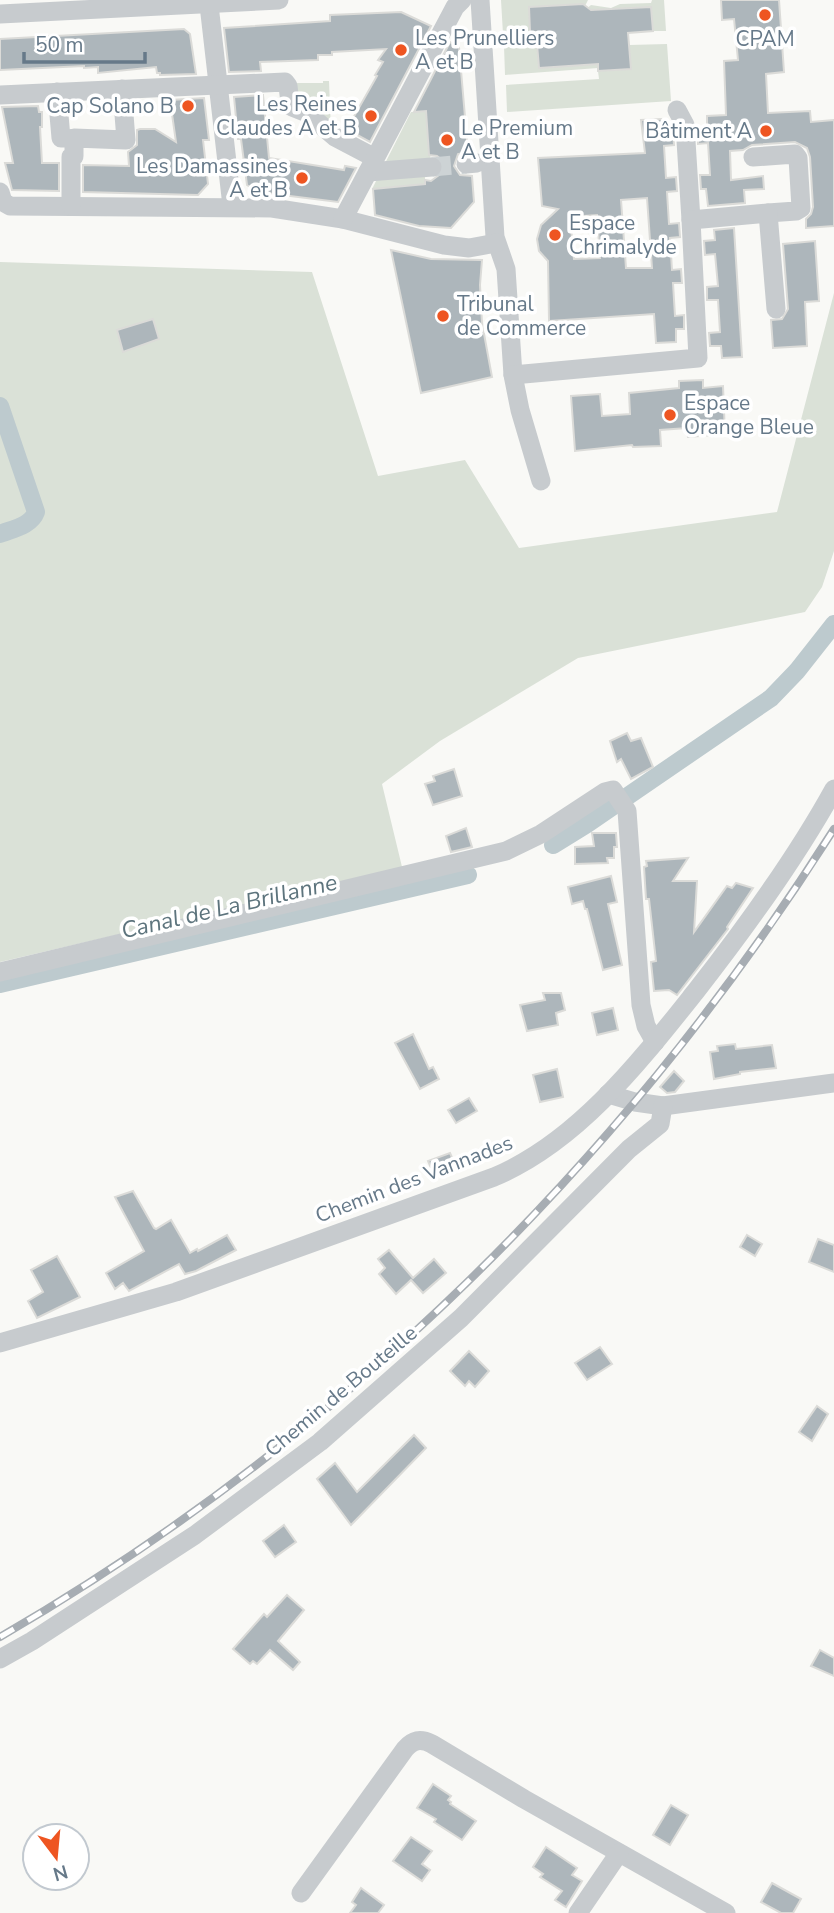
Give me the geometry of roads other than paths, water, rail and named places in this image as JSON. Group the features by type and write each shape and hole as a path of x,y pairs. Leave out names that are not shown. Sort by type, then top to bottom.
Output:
{"street":[{"path":"0,14 279,0"},
{"path":"343,219 455,8 462,0"},
{"path":"480,0 496,243 506,269 513,375 520,410 541,481"},
{"path":"209,5 232,206"},
{"path":"0,95 285,82 289,86 292,107 307,113 372,165 432,167"},
{"path":"71,205 71,158 74,156 74,138 126,140 122,89"},
{"path":"57,92 61,138 67,138"},
{"path":"513,375 698,358 685,125 677,110"},
{"path":"691,220 796,211 801,208 797,156 753,157"},
{"path":"0,192 3,202 10,206 272,208 343,219 444,245 468,248 496,243"},
{"path":"768,214 776,309"},
{"name":"Chemin des Vannades","path":"0,1343 176,1292 495,1177 520,1164 544,1148 608,1094 655,1042 756,910 802,844 834,789"},
{"path":"0,972 506,851 541,834 613,790 622,800 629,827 631,900 641,1005 646,1026 655,1042"},
{"path":"608,1094 663,1106 834,1083"},
{"name":"Chemin de Bouteille","path":"0,1659 163,1556 242,1502 320,1443 461,1318 629,1149 660,1124 663,1106"},
{"path":"301,1893 405,1749 410,1743 419,1740 432,1744 726,1913"},
{"path":"578,1913 619,1853"}],"waterway":[{"name":"Canal de La Brillanne","path":"0,406 36,512 26,524 0,534"},
{"name":"Canal de La Brillanne","path":"553,845 771,698 797,671 834,624"},
{"name":"Canal de La Brillanne","path":"0,984 468,875"}],"tunnel":[{"path":"432,167 466,164"}],"railway":[{"path":"0,1637 125,1559 244,1474 358,1382 466,1284 567,1179 663,1068 752,951 834,829"}],"place":[{"name":"CPAM","path":"765,15"},
{"name":"Les Prunelliers A et B","path":"401,50"},
{"name":"Cap Solano B","path":"188,106"},
{"name":"Les Reines Claudes A et B","path":"371,116"},
{"name":"Bâtiment A","path":"766,131"},
{"name":"Le Premium A et B","path":"447,140"},
{"name":"Les Damassines A et B","path":"302,178"},
{"name":"Espace Chrimalyde","path":"555,235"},
{"name":"Tribunal de Commerce","path":"443,316"},
{"name":"Espace Orange Bleue","path":"670,415"}]}
